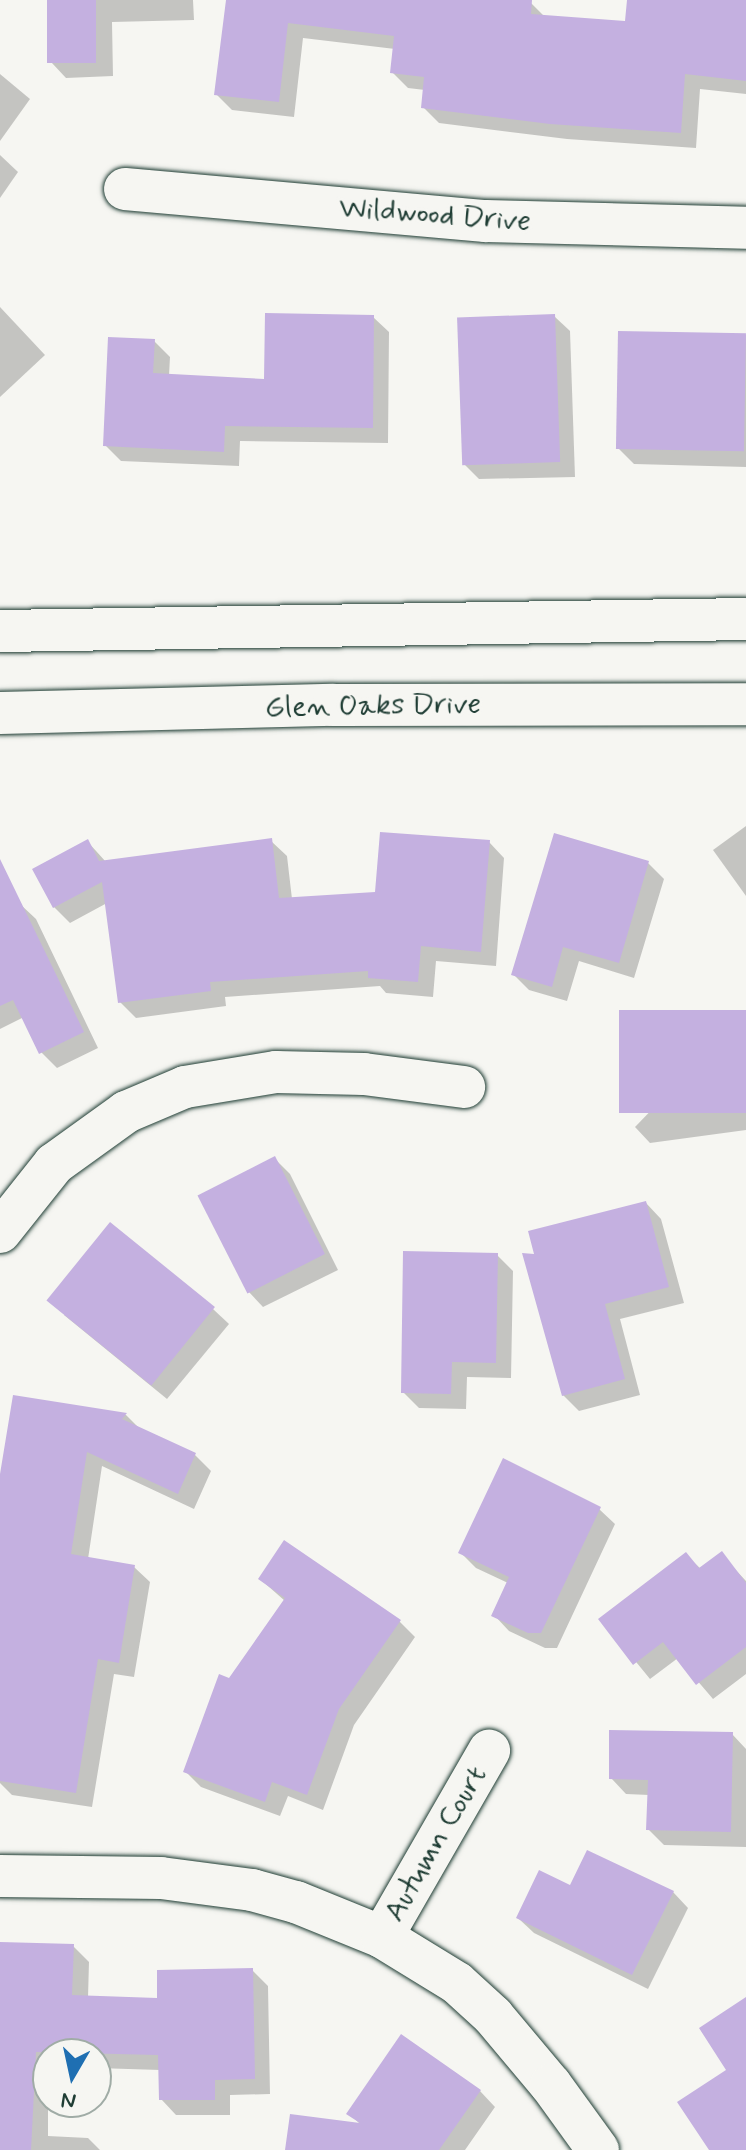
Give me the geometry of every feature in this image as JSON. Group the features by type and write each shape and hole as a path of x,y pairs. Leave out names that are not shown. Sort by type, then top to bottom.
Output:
{"street":[{"name":"Wildwood Drive","path":"125,189 486,221 746,228"},
{"path":"0,631 746,619"},
{"name":"Glen Oaks Drive","path":"0,713 333,705 746,704"},
{"path":"0,1232 54,1164 126,1112 185,1087 276,1072 364,1074 464,1087"},
{"name":"Autumn Court","path":"382,1937 489,1751"},
{"path":"0,1876 161,1878 252,1890 296,1902 382,1937 457,1983 493,2016 551,2085 598,2150"}],"building":[{"path":"47,0 96,0 96,63 47,63"},
{"path":"226,0 532,0 531,14 625,21 627,0 746,0 746,81 685,74 681,133 550,124 421,108 424,77 390,73 394,36 288,23 279,102 214,95"},
{"path":"265,313 374,315 373,428 225,426 224,452 103,446 108,337 155,339 153,373 264,379"},
{"path":"555,314 560,462 462,465 457,317"},
{"path":"618,331 746,333 744,451 616,449"},
{"path":"380,832 490,840 481,952 421,946 418,982 368,978 368,971 210,982 211,991 118,1003 102,882 53,908 32,869 88,839 99,861 272,838 279,898 375,892"},
{"path":"554,833 649,861 619,963 563,947 552,987 511,975"},
{"path":"0,859 84,1032 39,1054 13,1000 0,1006"},
{"path":"619,1010 746,1010 746,1113 619,1113"},
{"path":"275,1156 325,1254 247,1294 197,1195"},
{"path":"646,1201 669,1287 605,1304 625,1379 562,1396 522,1253 534,1254 528,1231"},
{"path":"110,1222 215,1307 151,1385 46,1300"},
{"path":"403,1251 498,1253 496,1363 452,1362 451,1394 401,1393"},
{"path":"13,1395 127,1413 122,1419 196,1453 178,1494 87,1452 71,1554 135,1565 119,1663 98,1659 76,1793 0,1781 0,1474"},
{"path":"503,1458 601,1507 541,1633 528,1633 491,1616 509,1577 458,1553"},
{"path":"284,1540 401,1620 339,1709 307,1795 272,1782 265,1802 183,1772 219,1674 229,1678 285,1598 258,1579"},
{"path":"722,1551 746,1583 746,1647 696,1685 663,1642 633,1665 598,1619 686,1552 699,1568"},
{"path":"609,1730 733,1732 731,1832 646,1830 648,1780 609,1779"},
{"path":"587,1850 674,1891 632,1975 516,1918 539,1870 570,1885"},
{"path":"0,1942 74,1944 72,1995 157,1998 157,1970 253,1968 255,2079 215,2080 215,2100 159,2100 158,2055 112,2054 112,2038 32,2038 31,2150 0,2150"},
{"path":"746,1997 746,2150 709,2150 677,2102 726,2070 699,2028"},
{"path":"401,2034 481,2090 439,2150 285,2150 290,2114 360,2123 346,2114"}]}
